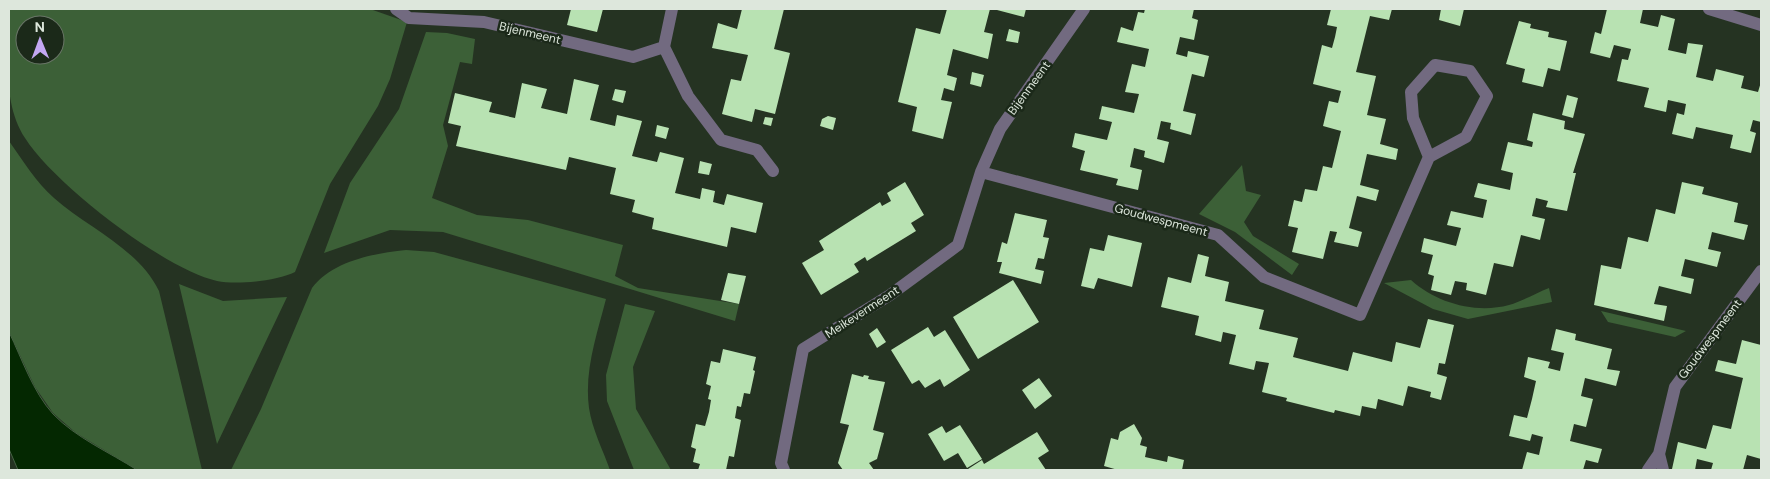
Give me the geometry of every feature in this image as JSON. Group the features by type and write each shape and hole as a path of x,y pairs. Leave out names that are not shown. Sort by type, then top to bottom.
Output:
{"street":[{"name":"Bijenmeent","path":"396,9 409,18 484,22 633,57 664,47"},
{"path":"672,9 664,47 688,96 721,140 757,150 773,171"},
{"name":"Bijenmeent","path":"981,172 1000,129 1084,9"},
{"path":"1709,9 1761,25"},
{"path":"1434,65 1470,71 1487,96 1466,137 1429,157 1413,118 1411,92 1434,65"},
{"name":"Goudwespmeent","path":"981,172 1218,235 1264,276 1360,315 1429,157"},
{"name":"Meikevermeent","path":"784,470 781,462 803,349 890,295 958,245 981,172"},
{"name":"Goudwespmeent","path":"1663,470 1659,454 1674,387 1761,271"},
{"path":"1648,470 1659,454"}],"shaded area":[{"path":"9,9 370,9 407,22 390,79 378,106 330,184 295,272 268,280 235,283 217,281 195,273 141,243 85,200 39,157 17,124 9,92"},
{"path":"426,32 447,33 475,39 472,64 460,62 443,125 448,146 432,198 477,215 528,220 623,245 615,276 638,288 739,304 735,321 443,232 390,230 324,253 350,183 399,109"},
{"path":"9,141 47,192 67,209 126,251 150,276 159,291 202,470 137,470 76,433 53,413 35,387 9,332"},
{"path":"1242,165 1246,191 1261,195 1244,222 1253,236 1299,264 1292,275 1235,232 1199,214"},
{"path":"406,250 434,252 606,299 592,353 588,394 593,424 610,470 231,470 261,409 312,288 331,271 342,265 368,256"},
{"path":"1411,280 1432,295 1470,307 1483,308 1509,305 1549,288 1552,302 1468,319 1433,309 1384,283"},
{"path":"179,284 223,301 287,297 217,444"},
{"path":"625,304 655,311 633,367 636,409 671,470 634,470 607,401 606,375"},
{"path":"1601,311 1686,331 1675,337 1608,322"},
{"path":"9,332 28,375 53,414 82,438 137,470 18,470 9,449"}],"building":[{"path":"571,9 603,9 597,32 567,25"},
{"path":"742,9 784,9 774,49 790,53 775,114 755,109 752,122 722,114 731,79 741,81 748,55 712,48 718,23 737,29"},
{"path":"947,9 990,9 984,32 993,34 988,59 953,49 947,75 957,78 954,91 944,88 941,100 952,102 943,139 912,131 917,107 898,102 916,28 940,34"},
{"path":"998,9 1026,9 1024,17"},
{"path":"1145,9 1194,9 1192,18 1198,20 1194,40 1180,37 1176,54 1187,57 1188,51 1209,56 1204,77 1192,74 1183,111 1196,114 1191,135 1170,129 1171,123 1161,121 1157,139 1169,142 1164,163 1144,157 1145,151 1134,148 1130,167 1142,170 1138,190 1116,185 1118,179 1080,170 1085,151 1072,147 1075,133 1107,140 1112,122 1099,119 1102,106 1134,113 1139,94 1125,92 1132,64 1145,67 1149,49 1117,42 1121,27 1133,31 1138,12 1144,13"},
{"path":"1331,9 1392,9 1389,20 1370,16 1356,72 1376,76 1367,115 1386,119 1380,144 1398,149 1396,160 1367,154 1360,185 1379,190 1376,201 1357,196 1349,228 1362,232 1358,247 1334,242 1337,232 1330,231 1323,259 1292,252 1298,228 1288,226 1294,200 1302,202 1305,189 1317,191 1323,166 1332,168 1341,131 1323,126 1329,101 1338,103 1341,91 1313,84 1322,45 1332,48 1335,37 1337,27 1327,25"},
{"path":"1441,9 1464,9 1460,26 1439,20"},
{"path":"1607,9 1643,9 1640,23 1658,27 1661,15 1675,19 1668,50 1686,54 1688,43 1703,45 1696,77 1713,81 1716,69 1744,76 1741,88 1758,92 1761,82 1761,122 1753,120 1750,131 1756,133 1751,153 1730,148 1733,135 1696,127 1693,139 1672,134 1677,113 1684,115 1686,104 1668,100 1666,112 1644,107 1649,88 1617,81 1622,59 1628,60 1631,49 1614,45 1610,58 1590,53 1595,32 1601,34"},
{"path":"1519,21 1531,24 1530,28 1549,32 1548,37 1567,41 1560,71 1548,68 1543,87 1522,82 1525,69 1506,64"},
{"path":"1009,29 1020,32 1018,43 1006,41"},
{"path":"972,72 984,75 981,87 970,84"},
{"path":"574,79 599,85 590,120 615,126 617,115 642,121 632,156 657,162 660,152 684,158 675,193 700,199 702,188 715,191 713,202 724,205 727,194 763,203 756,233 731,227 727,247 652,229 654,218 632,212 635,200 610,194 616,168 569,157 566,170 456,146 461,126 448,123 455,93 492,102 489,112 515,118 522,83 547,89 541,108 567,114"},
{"path":"615,89 626,91 623,103 612,100"},
{"path":"1567,95 1578,98 1573,118 1562,115"},
{"path":"1533,113 1565,121 1564,129 1585,134 1573,173 1576,173 1567,211 1546,207 1548,201 1536,198 1532,216 1545,219 1540,240 1521,235 1513,267 1494,263 1486,295 1466,290 1467,283 1455,281 1451,295 1431,290 1434,276 1428,274 1433,255 1421,252 1424,238 1456,246 1461,228 1447,225 1451,211 1483,218 1487,200 1474,197 1478,183 1510,190 1513,173 1501,170 1508,142 1532,147 1533,142 1527,140"},
{"path":"828,116 836,118 833,130 820,126 822,119"},
{"path":"765,117 773,118 771,126 763,124"},
{"path":"657,125 669,128 666,139 655,136"},
{"path":"700,161 712,164 709,175 698,173"},
{"path":"905,182 924,215 911,223 916,231 867,261 865,257 854,264 859,272 821,295 802,263 824,250 819,241 880,202 882,206 891,201 887,193"},
{"path":"1682,182 1704,187 1702,194 1738,203 1734,222 1748,225 1744,240 1712,232 1708,249 1721,252 1717,267 1685,259 1681,276 1694,279 1691,294 1659,286 1654,304 1667,306 1664,321 1594,305 1601,265 1621,269 1628,237 1648,242 1656,209 1675,214"},
{"path":"1015,213 1047,220 1043,237 1049,238 1044,259 1038,258 1035,269 1044,271 1041,284 999,273 1002,262 997,262 1002,242 1007,244"},
{"path":"1108,235 1142,243 1132,287 1098,278 1094,289 1081,286 1090,248 1104,251"},
{"path":"1198,254 1209,257 1205,276 1229,282 1225,301 1264,310 1259,329 1298,338 1293,357 1348,371 1353,352 1392,362 1396,342 1420,348 1428,319 1454,325 1445,364 1439,363 1437,374 1447,377 1441,400 1430,397 1431,392 1408,386 1403,406 1378,399 1376,409 1362,406 1360,416 1335,410 1334,413 1286,401 1287,398 1262,392 1269,363 1256,361 1254,370 1229,364 1236,335 1223,332 1221,342 1195,335 1199,316 1161,307 1168,277 1191,283"},
{"path":"728,273 746,276 739,304 721,300"},
{"path":"1013,280 1039,322 978,359 953,317"},
{"path":"928,327 934,337 945,330 970,370 944,387 940,379 925,388 919,380 912,384 891,350"},
{"path":"877,328 886,342 877,348 869,334"},
{"path":"1556,329 1576,334 1575,340 1612,349 1607,369 1620,371 1616,386 1585,378 1581,396 1593,399 1586,427 1574,424 1570,441 1602,449 1598,463 1586,460 1583,470 1522,470 1527,452 1539,455 1543,437 1532,434 1530,441 1509,436 1514,415 1527,418 1532,399 1536,381 1524,377 1528,357 1550,362 1548,368 1560,371 1564,353 1551,350"},
{"path":"1742,340 1761,345 1761,459 1747,455 1743,470 1711,470 1713,463 1697,459 1695,470 1672,469 1678,442 1706,449 1713,425 1731,429 1743,378 1715,371 1718,360 1736,364"},
{"path":"723,349 756,357 753,370 755,371 750,394 744,393 741,407 737,406 735,418 741,420 734,457 729,456 726,470 698,470 700,464 693,462 696,449 691,447 696,424 705,426 709,412 711,400 708,399 711,386 706,384 711,361 720,363"},
{"path":"852,374 863,377 864,375 869,376 868,379 885,382 873,430 884,433 877,459 869,463 874,470 843,470 838,463 849,425 840,423"},
{"path":"1039,378 1052,396 1035,409 1022,390"},
{"path":"1134,424 1142,438 1140,445 1147,447 1145,457 1167,462 1168,456 1184,460 1182,470 1118,470 1104,466 1111,438 1118,440 1120,432"},
{"path":"960,425 982,459 967,468 958,453 944,461 928,434 942,426 946,433"},
{"path":"1037,432 1049,451 1038,458 1046,470 968,469 982,460 984,464"}]}
